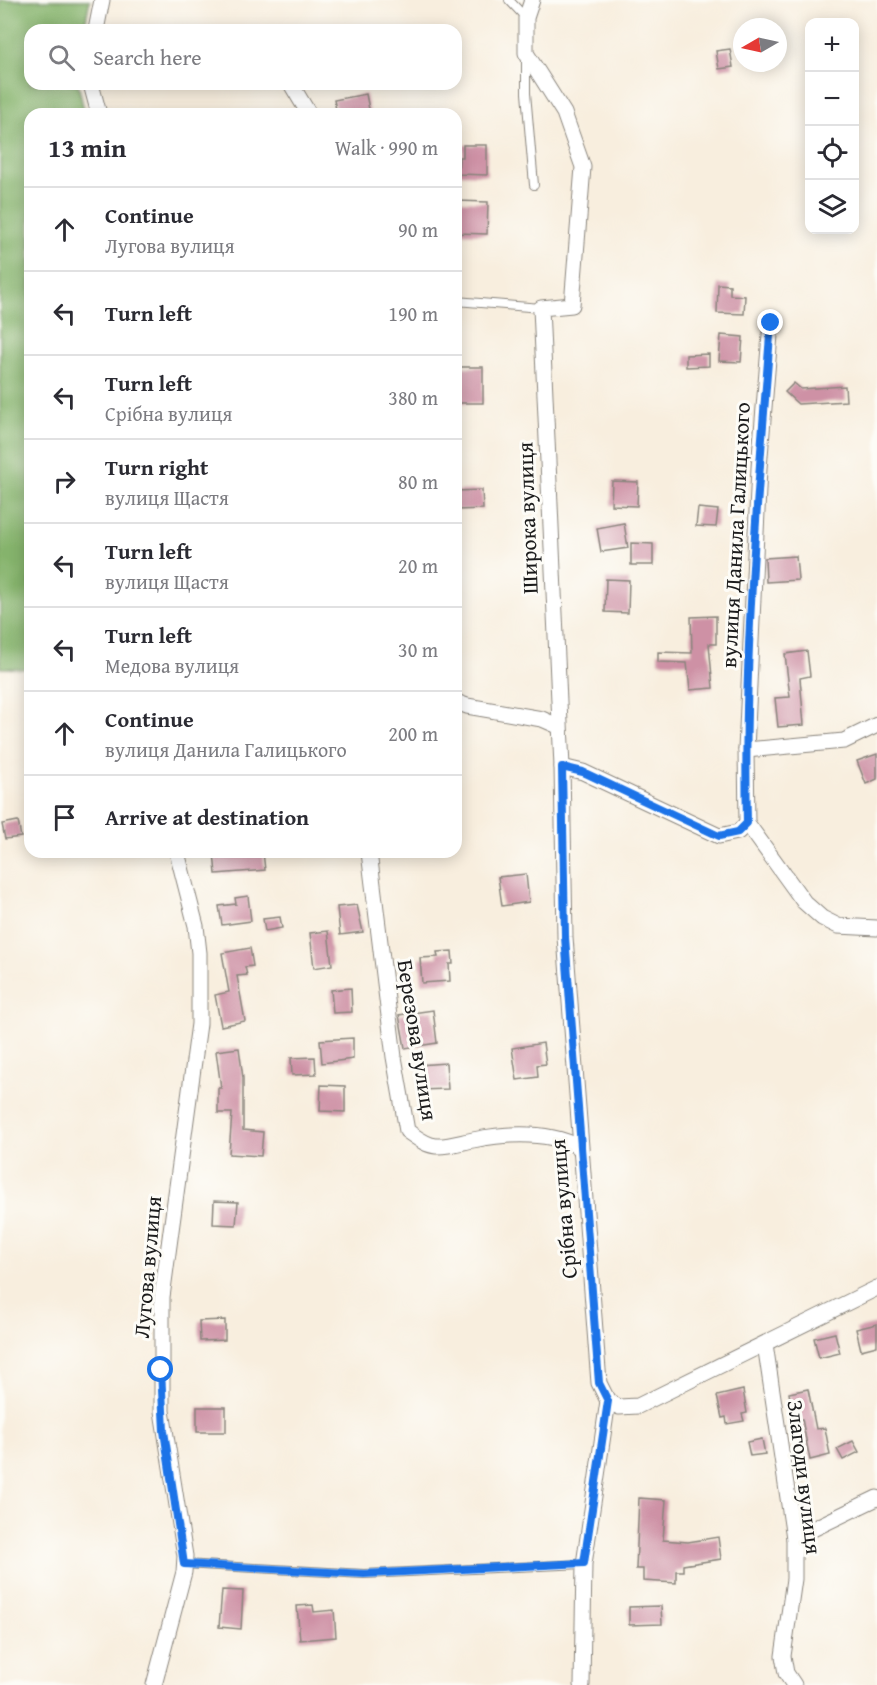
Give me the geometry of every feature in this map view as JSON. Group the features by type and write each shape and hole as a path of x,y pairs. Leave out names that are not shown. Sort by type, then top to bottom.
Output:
{"street":[{"path":"97,24 102,0"},
{"path":"532,0 526,18 526,53 564,113 584,167 572,305 542,308"},
{"path":"93,90 97,108"},
{"path":"295,90 305,108"},
{"name":"Широка вулиця","path":"542,308 558,726"},
{"name":"вулиця Данила Галицького","path":"747,823 746,750 759,468 771,323"},
{"path":"462,704 542,718 558,726"},
{"path":"746,750 844,741 877,725"},
{"name":"Срібна вулиця","path":"558,726 562,767 565,937 579,1147 599,1383 608,1401 584,1563 582,1685"},
{"path":"562,767 583,772 719,836 738,832 747,823 804,902 822,918 838,926 877,928"},
{"name":"Лугова вулиця","path":"154,1685 184,1564 162,1411 162,1297 199,1024 199,953 196,926 179,858"},
{"name":"Березова вулиця","path":"370,858 394,1057 406,1131 425,1143 437,1146 495,1136 534,1135 568,1142 579,1147"},
{"path":"608,1401 619,1407 638,1406 877,1288"},
{"name":"Злагоди вулиця","path":"765,1344 794,1538 794,1578 783,1656 786,1673 794,1685"},
{"path":"794,1538 877,1498"}],"lane":[{"path":"509,0 526,18"},
{"path":"526,53 526,93 534,185"},
{"path":"462,301 542,308"},
{"path":"184,1564 364,1574 584,1563"}],"green space":[{"path":"0,0 90,0 85,24 24,24 24,90 79,90 84,108 24,108 24,669 0,668"}],"building":[{"path":"730,49 733,67 719,69 716,51"},
{"path":"366,94 369,108 336,108 334,100"},
{"path":"463,145 487,145 487,175 462,174"},
{"path":"462,201 488,202 487,234 462,233"},
{"path":"718,284 730,285 730,295 745,296 744,314 717,313"},
{"path":"721,335 743,337 741,362 719,361"},
{"path":"709,354 709,366 686,367 686,355"},
{"path":"462,367 483,367 483,403 462,403"},
{"path":"794,383 801,389 845,386 846,401 798,404 785,392"},
{"path":"612,481 638,482 637,506 611,505"},
{"path":"482,490 483,509 462,510 462,491"},
{"path":"698,508 718,510 716,527 696,526"},
{"path":"624,523 628,548 601,552 597,528"},
{"path":"631,543 653,544 653,565 631,565"},
{"path":"796,556 798,580 766,582 765,558"},
{"path":"606,579 629,580 628,613 605,612"},
{"path":"716,616 716,644 709,644 713,688 690,690 687,663 658,662 658,652 692,653 691,617"},
{"path":"807,651 810,676 800,678 804,725 778,727 775,698 790,697 785,654"},
{"path":"877,754 877,779 866,784 857,761"},
{"path":"18,821 21,837 5,839 2,824"},
{"path":"214,858 264,858 265,870 216,874"},
{"path":"526,874 529,902 502,906 498,877"},
{"path":"248,896 251,921 222,925 219,906 236,904 235,898"},
{"path":"357,905 363,932 340,935 337,907"},
{"path":"280,917 282,928 265,931 263,919"},
{"path":"328,931 332,965 314,968 310,933"},
{"path":"250,948 253,966 245,967 247,975 237,976 245,1021 221,1026 215,995 229,992 222,953"},
{"path":"452,951 453,964 449,964 450,981 422,983 420,958 438,957 437,952"},
{"path":"351,988 352,1012 333,1013 331,990"},
{"path":"433,1010 437,1043 405,1048 399,1015"},
{"path":"353,1038 353,1059 322,1063 320,1040"},
{"path":"543,1043 546,1064 537,1065 538,1077 517,1080 512,1048"},
{"path":"239,1048 243,1078 243,1130 263,1132 261,1156 229,1154 232,1113 218,1113 218,1088 221,1088 216,1051"},
{"path":"315,1057 316,1074 292,1075 291,1058"},
{"path":"446,1063 448,1089 419,1090 418,1065"},
{"path":"321,1085 345,1086 345,1112 320,1111"},
{"path":"214,1201 238,1202 236,1225 213,1224"},
{"path":"225,1320 225,1340 200,1341 199,1321"},
{"path":"877,1324 877,1346 861,1350 856,1329"},
{"path":"835,1333 840,1353 819,1358 814,1338"},
{"path":"808,1389 816,1429 825,1428 830,1455 810,1460 802,1419 794,1421 789,1393"},
{"path":"743,1390 747,1413 742,1414 744,1421 727,1424 726,1417 722,1418 717,1396"},
{"path":"197,1407 226,1407 226,1432 197,1432"},
{"path":"762,1439 765,1454 750,1456 747,1442"},
{"path":"853,1441 859,1452 843,1460 837,1449"},
{"path":"639,1498 666,1500 663,1540 688,1542 718,1537 721,1559 683,1565 683,1571 676,1571 676,1583 643,1581 643,1569 636,1569"},
{"path":"222,1590 243,1591 241,1629 219,1627"},
{"path":"313,1605 314,1612 334,1610 336,1637 300,1640 297,1606"},
{"path":"661,1606 662,1624 629,1625 629,1607"}],"route":[{"path":"161,1370 164,1431 185,1556 184,1564 364,1574 584,1563 608,1401 599,1383 595,1314 579,1147 565,937 562,767 583,772 719,836 738,832 747,823 746,750 759,468 771,323"}]}
